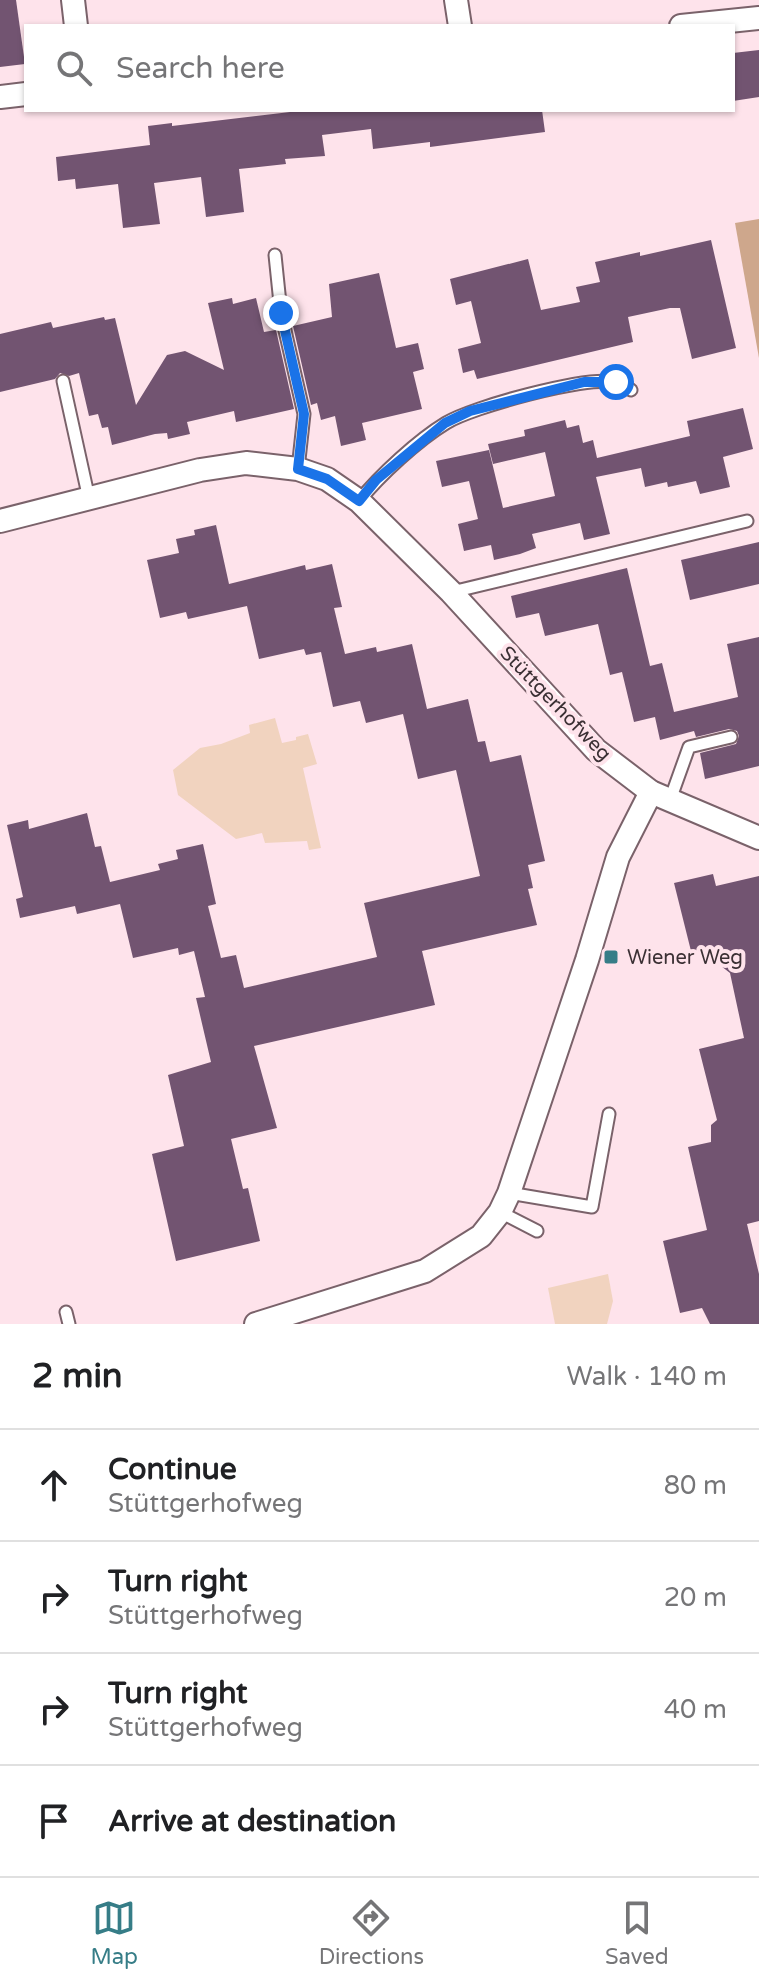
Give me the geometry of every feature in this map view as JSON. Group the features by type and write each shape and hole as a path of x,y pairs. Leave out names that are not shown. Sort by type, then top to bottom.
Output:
{"street":[{"path":"73,0 76,24"},
{"path":"456,0 460,24"},
{"path":"700,24 759,18"},
{"path":"0,97 24,94"},
{"name":"Stüttgerhofweg","path":"0,521 200,470 246,463 298,469 327,479 359,501 451,592 596,750 660,796 759,838"},
{"path":"256,1324 425,1271 481,1236 505,1203 587,960 618,857 660,796"}],"lane":[{"path":"275,255 281,313 304,414 298,469"},
{"path":"63,381 89,499"},
{"path":"359,501 376,480 445,423 470,411 584,382 616,382 631,390"},
{"path":"451,592 747,521"},
{"path":"660,796 689,747 731,737"},
{"path":"505,1203 592,1207 609,1114"},
{"path":"505,1203 537,1231"}],"shaded area":[{"path":"759,219 759,358 735,223"},
{"path":"275,718 282,743 308,734 317,764 303,768 321,848 309,850 307,841 265,843 262,833 236,839 178,795 173,770 200,748 250,733 249,725"},
{"path":"608,1274 613,1301 607,1324 555,1324 548,1288"}],"building":[{"path":"0,0 16,0 24,64 0,67"},
{"path":"759,50 759,97 735,101 735,53"},
{"path":"290,112 542,112 545,132 430,147 430,142 373,149 371,129 322,135 325,156 285,159 286,164 239,169 244,212 206,217 201,177 154,183 160,224 123,228 118,184 76,189 75,179 58,181 56,157 150,145 148,126 172,123 172,126"},
{"path":"711,240 736,348 692,359 680,308 670,308 628,317 633,342 477,379 474,370 463,373 458,349 481,343 471,301 456,305 450,279 528,259 541,310 580,302 576,287 600,282 595,262 640,252 640,256"},
{"path":"379,273 396,348 418,343 424,369 413,372 422,409 362,423 366,440 341,446 335,416 321,420 317,403 311,405 293,326 332,317 329,284"},
{"path":"232,298 233,304 256,298 264,332 276,330 294,409 236,422 234,411 187,422 190,434 168,439 167,433 155,434 112,445 108,427 102,428 98,414 89,416 79,373 69,376 60,373 55,379 0,392 0,334 51,322 53,328 104,317 105,320 115,318 136,405 167,355 185,351 224,370 208,303"},
{"path":"743,408 753,449 723,457 730,487 700,494 696,481 668,487 667,482 645,487 641,468 596,477 610,534 584,540 580,523 532,534 536,548 520,554 494,560 491,545 464,551 458,524 478,519 469,481 442,487 436,461 489,450 503,508 555,496 545,452 493,464 488,444 525,436 524,430 565,420 567,428 579,425 583,443 593,440 597,458 690,436 687,421"},
{"path":"216,525 229,584 305,565 306,570 332,564 342,607 334,608 345,654 376,647 377,652 412,644 427,709 468,699 478,742 485,741 490,762 521,755 545,861 528,865 533,888 528,889 537,925 422,951 435,1005 254,1046 277,1128 231,1139 243,1189 248,1188 260,1241 176,1261 152,1154 184,1146 168,1075 211,1062 196,998 205,997 194,951 179,955 178,948 133,958 120,904 77,914 75,906 20,918 16,899 23,897 7,825 28,820 29,829 87,813 95,847 101,846 110,882 160,870 158,864 178,859 176,850 203,844 216,904 208,906 221,958 236,955 244,988 377,957 364,903 480,876 456,770 418,779 403,714 366,723 360,701 333,707 321,652 306,655 304,649 259,659 247,606 188,619 186,612 160,618 147,560 179,553 176,539 195,535 194,530"},
{"path":"759,542 759,584 690,600 681,560"},
{"path":"627,568 650,666 662,663 674,712 738,697 727,644 759,637 759,766 705,779 700,753 736,744 737,731 729,729 696,737 694,731 660,740 655,717 634,722 622,672 610,675 598,624 545,636 539,613 516,618 511,596"},
{"path":"713,874 716,886 759,876 759,1221 747,1224 759,1274 759,1324 710,1324 702,1308 680,1313 663,1241 707,1230 688,1147 711,1142 711,1125 717,1120 699,1049 744,1038 730,973 721,966 714,950 692,955 674,883"}],"place":[{"name":"Wiener Weg","path":"611,957"}],"route":[{"path":"281,313 304,414 298,469 327,479 359,501 376,480 445,423 470,411 584,382 616,382"}]}
